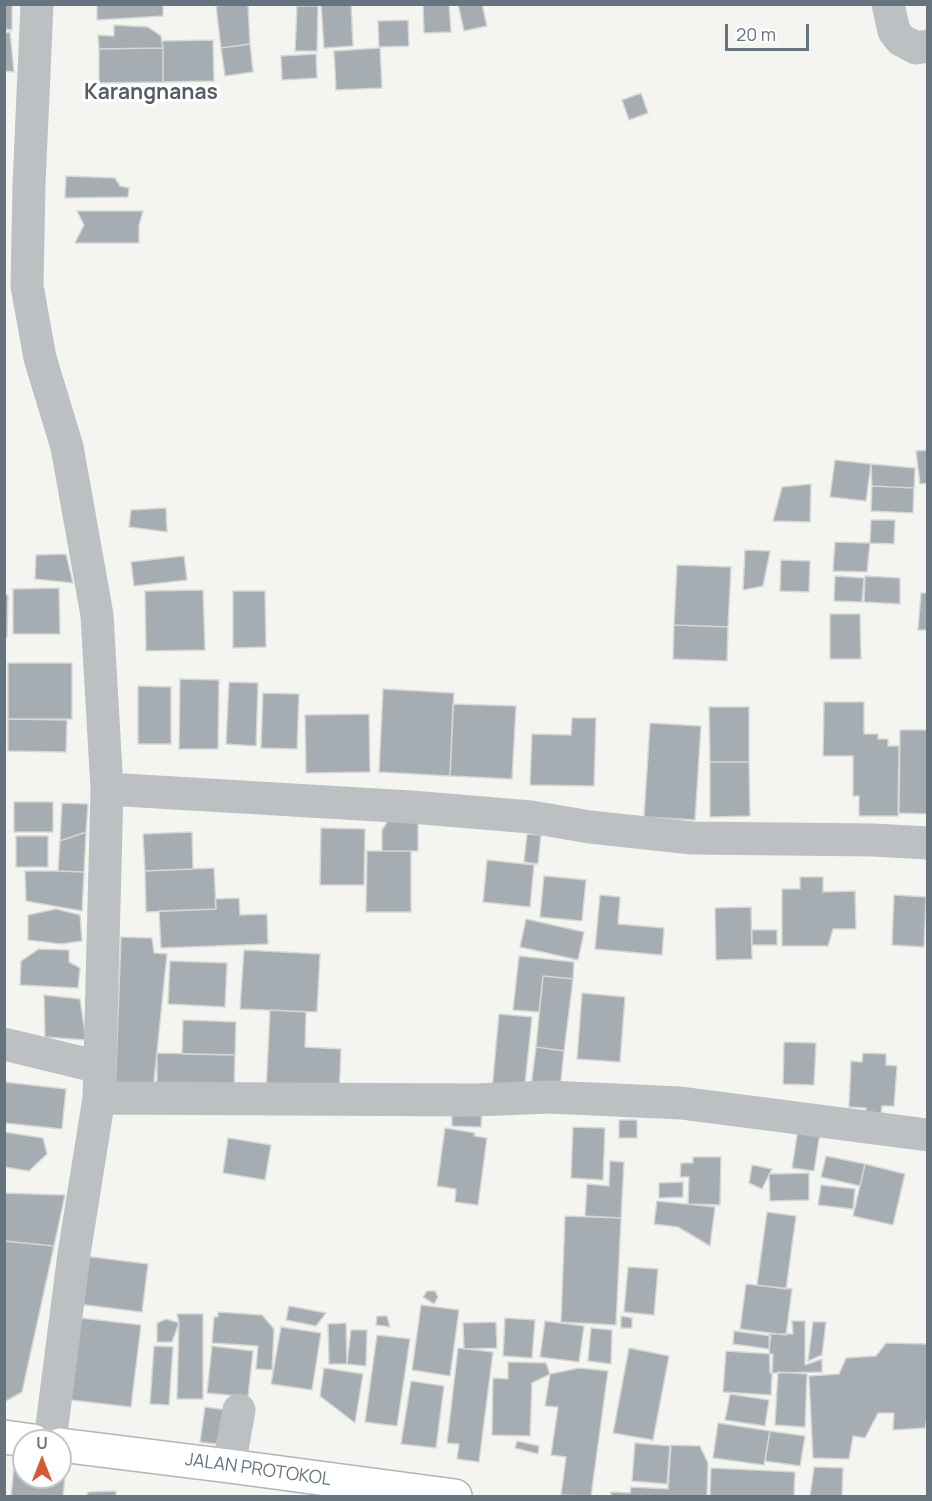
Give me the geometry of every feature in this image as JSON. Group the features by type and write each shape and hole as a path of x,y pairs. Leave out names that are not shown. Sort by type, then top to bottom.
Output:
{"street":[{"path":"37,4 16,235 40,358 67,447 97,615 107,789 99,1083 52,1429"},
{"path":"888,4 894,31 901,40 916,48 927,46"},
{"path":"107,789 411,807 531,817 590,827 692,838 873,840 927,843"},
{"path":"4,1044 99,1083 475,1100 560,1097 681,1103 927,1135"},
{"path":"229,1466 239,1410"},
{"name":"JALAN PROTOKOL","path":"72,1446 455,1497"}],"building":[{"path":"4,4 12,4 12,30 4,29"},
{"path":"97,4 163,4 163,16 97,20"},
{"path":"248,4 250,44 221,48 216,6"},
{"path":"321,4 351,4 353,46 324,48"},
{"path":"423,4 449,4 451,32 424,33"},
{"path":"458,4 482,4 487,26 464,31"},
{"path":"297,6 318,6 317,51 295,51"},
{"path":"408,20 409,46 379,47 378,21"},
{"path":"114,25 148,27 161,36 163,48 99,49 98,35 114,36"},
{"path":"10,32 14,72 4,71 4,33"},
{"path":"213,40 214,81 163,82 162,41"},
{"path":"250,44 253,72 225,76 221,48"},
{"path":"163,48 163,82 99,83 99,49"},
{"path":"380,48 382,88 336,90 334,51"},
{"path":"316,54 317,78 282,80 281,56"},
{"path":"641,93 648,113 629,120 622,100"},
{"path":"66,176 115,178 120,186 129,188 128,197 65,198"},
{"path":"77,211 143,211 139,225 139,243 75,243 84,225"},
{"path":"928,450 928,483 920,484 916,451"},
{"path":"835,460 871,464 866,501 830,497"},
{"path":"871,464 915,468 914,488 872,486"},
{"path":"811,484 810,522 773,521 782,487"},
{"path":"872,486 914,488 913,513 871,511"},
{"path":"166,508 167,532 129,527 131,510"},
{"path":"871,520 895,520 894,544 870,543"},
{"path":"835,542 870,543 867,572 833,571"},
{"path":"745,550 770,551 763,586 743,590"},
{"path":"66,554 73,583 35,579 36,555"},
{"path":"184,556 187,580 134,586 131,562"},
{"path":"781,560 810,561 809,592 780,591"},
{"path":"677,565 731,567 728,627 674,625"},
{"path":"835,576 864,578 862,602 834,601"},
{"path":"865,576 900,578 900,604 864,602"},
{"path":"59,588 60,634 13,634 13,589"},
{"path":"203,590 205,650 146,651 145,591"},
{"path":"233,591 265,591 266,647 233,648"},
{"path":"921,593 928,593 928,630 918,630"},
{"path":"4,595 8,595 7,637 4,637"},
{"path":"830,614 860,614 861,659 830,659"},
{"path":"674,625 728,627 727,661 673,659"},
{"path":"8,663 72,663 72,719 8,719"},
{"path":"180,679 219,680 218,749 179,749"},
{"path":"229,682 258,683 256,746 226,744"},
{"path":"138,686 171,687 171,744 138,744"},
{"path":"383,689 454,693 450,776 379,772"},
{"path":"263,693 299,694 297,749 261,748"},
{"path":"824,702 864,702 864,734 878,734 878,739 888,739 888,746 899,746 898,816 859,816 859,796 853,796 853,756 823,756"},
{"path":"453,704 516,706 512,779 450,776"},
{"path":"709,707 749,707 749,762 710,762"},
{"path":"369,714 370,772 306,773 305,715"},
{"path":"572,718 596,718 594,786 530,785 532,734 571,735"},
{"path":"8,719 67,720 66,752 8,751"},
{"path":"650,723 701,726 695,820 644,817"},
{"path":"900,730 928,730 928,814 899,813"},
{"path":"710,762 749,762 750,816 710,817"},
{"path":"14,802 53,802 53,832 14,832"},
{"path":"62,803 88,804 86,832 60,841"},
{"path":"391,816 418,816 418,851 382,851 382,830"},
{"path":"321,828 365,829 364,885 320,885"},
{"path":"86,832 84,872 58,871 60,841"},
{"path":"192,832 193,869 145,871 143,834"},
{"path":"527,834 541,835 538,864 524,862"},
{"path":"16,836 48,836 48,867 16,867"},
{"path":"367,851 411,851 411,912 366,912"},
{"path":"487,860 534,865 530,907 483,902"},
{"path":"214,868 216,909 146,912 145,871"},
{"path":"25,871 84,872 82,911 26,901"},
{"path":"544,876 586,880 582,921 540,917"},
{"path":"800,877 823,877 823,892 855,891 856,929 833,929 828,946 782,946 782,889 800,889"},
{"path":"600,895 620,897 618,924 664,928 662,955 595,949"},
{"path":"894,895 926,897 924,947 892,945"},
{"path":"239,898 240,915 267,914 268,944 161,948 159,911 216,909 215,899"},
{"path":"751,907 752,959 716,960 715,908"},
{"path":"56,909 80,915 82,941 61,944 28,940 28,915"},
{"path":"526,919 584,932 578,960 520,947"},
{"path":"752,930 777,930 777,945 752,945"},
{"path":"121,937 152,938 154,953 167,954 153,1091 115,1093"},
{"path":"39,949 69,950 69,962 80,968 78,988 20,985 21,961"},
{"path":"244,950 320,954 317,1012 240,1009"},
{"path":"519,956 574,962 573,979 543,976 539,1012 513,1010"},
{"path":"170,961 227,963 225,1007 168,1004"},
{"path":"543,976 573,979 564,1051 536,1047"},
{"path":"582,993 625,997 620,1062 577,1059"},
{"path":"44,995 80,999 86,1040 45,1037"},
{"path":"270,1010 306,1012 305,1047 341,1049 339,1096 266,1093"},
{"path":"499,1014 532,1017 524,1093 492,1090"},
{"path":"183,1020 236,1022 235,1055 182,1054"},
{"path":"784,1042 816,1043 814,1085 783,1084"},
{"path":"536,1047 564,1051 560,1090 531,1087"},
{"path":"157,1053 235,1055 234,1090 157,1088"},
{"path":"863,1053 886,1054 886,1065 897,1066 894,1106 882,1106 881,1114 866,1113 866,1108 849,1107 851,1061 862,1062"},
{"path":"4,1082 66,1089 62,1129 4,1123"},
{"path":"452,1107 482,1108 481,1127 452,1126"},
{"path":"619,1120 637,1120 637,1138 619,1138"},
{"path":"799,1123 821,1126 814,1171 792,1168"},
{"path":"573,1127 605,1128 603,1180 571,1178"},
{"path":"445,1128 475,1133 474,1136 487,1138 478,1205 455,1202 456,1189 437,1186"},
{"path":"4,1132 43,1138 47,1154 29,1171 4,1167"},
{"path":"228,1138 271,1145 265,1180 223,1173"},
{"path":"826,1156 865,1164 860,1186 821,1177"},
{"path":"693,1157 721,1157 720,1205 688,1204 689,1177 680,1177 681,1163 693,1163"},
{"path":"610,1161 624,1162 621,1218 585,1216 587,1184 609,1186"},
{"path":"865,1164 905,1174 893,1225 853,1216"},
{"path":"752,1165 772,1169 762,1189 749,1183"},
{"path":"809,1173 809,1200 770,1201 769,1174"},
{"path":"683,1182 683,1197 659,1198 659,1183"},
{"path":"821,1185 855,1189 853,1209 818,1205"},
{"path":"4,1193 65,1195 54,1246 4,1241"},
{"path":"657,1201 715,1207 710,1246 678,1227 654,1224"},
{"path":"767,1212 796,1216 786,1289 757,1285"},
{"path":"565,1216 621,1218 616,1325 561,1322"},
{"path":"4,1241 54,1246 22,1392 4,1402"},
{"path":"76,1255 148,1264 142,1312 70,1303"},
{"path":"628,1267 658,1269 654,1315 624,1312"},
{"path":"746,1284 792,1289 786,1335 740,1329"},
{"path":"427,1291 435,1291 438,1297 434,1304 423,1297"},
{"path":"421,1305 459,1310 450,1376 412,1370"},
{"path":"289,1306 326,1313 316,1326 286,1320"},
{"path":"218,1312 262,1315 274,1329 272,1370 256,1369 258,1346 212,1343 214,1317 218,1317"},
{"path":"177,1314 203,1314 203,1399 177,1399 179,1323"},
{"path":"377,1316 387,1316 390,1327 376,1325"},
{"path":"621,1316 632,1318 632,1328 621,1328"},
{"path":"81,1318 141,1325 131,1407 71,1400"},
{"path":"505,1318 535,1320 532,1358 503,1356"},
{"path":"166,1319 179,1323 172,1342 157,1342 157,1323"},
{"path":"545,1321 584,1326 579,1362 540,1357"},
{"path":"792,1321 805,1321 805,1365 822,1359 822,1372 770,1373 769,1334 793,1334"},
{"path":"496,1322 497,1348 464,1349 463,1323"},
{"path":"813,1322 826,1322 822,1355 808,1361"},
{"path":"346,1323 347,1364 329,1364 328,1324"},
{"path":"281,1327 321,1333 312,1390 271,1384"},
{"path":"591,1328 612,1330 611,1364 588,1361"},
{"path":"351,1330 367,1330 366,1366 347,1364"},
{"path":"734,1331 771,1336 769,1349 733,1344"},
{"path":"377,1335 410,1339 397,1426 365,1422"},
{"path":"886,1343 928,1344 928,1414 925,1428 893,1430 894,1413 878,1413 865,1438 853,1436 849,1459 813,1458 809,1376 839,1374 846,1358 876,1356"},
{"path":"154,1346 173,1347 169,1405 150,1404"},
{"path":"212,1346 253,1351 248,1397 207,1393"},
{"path":"458,1348 493,1352 479,1462 457,1459 459,1444 447,1443"},
{"path":"629,1348 669,1356 653,1440 613,1433"},
{"path":"726,1351 773,1354 771,1395 723,1392"},
{"path":"508,1362 546,1363 550,1374 532,1383 530,1436 492,1435 493,1378 508,1379"},
{"path":"324,1368 363,1374 355,1423 320,1396"},
{"path":"579,1368 608,1371 591,1496 561,1495 566,1457 551,1455 558,1407 545,1406 550,1374"},
{"path":"778,1372 807,1374 805,1427 775,1425"},
{"path":"411,1381 444,1386 436,1448 401,1444"},
{"path":"730,1394 769,1400 765,1426 725,1420"},
{"path":"205,1407 234,1411 216,1444 200,1442"},
{"path":"718,1423 770,1431 764,1465 713,1458"},
{"path":"770,1431 805,1436 800,1466 765,1461"},
{"path":"517,1441 539,1446 538,1454 515,1448"},
{"path":"635,1443 670,1446 667,1484 632,1481"},
{"path":"671,1445 700,1446 708,1463 707,1496 611,1496 611,1492 630,1493 631,1487 668,1489"},
{"path":"814,1467 843,1468 842,1496 810,1496"},
{"path":"711,1468 795,1472 794,1496 710,1496"},
{"path":"12,1486 12,1489 64,1489 63,1496 11,1496"},
{"path":"116,1491 116,1496 87,1496 88,1492"}],"district":[{"name":"Karangnanas","path":"151,93"}]}
